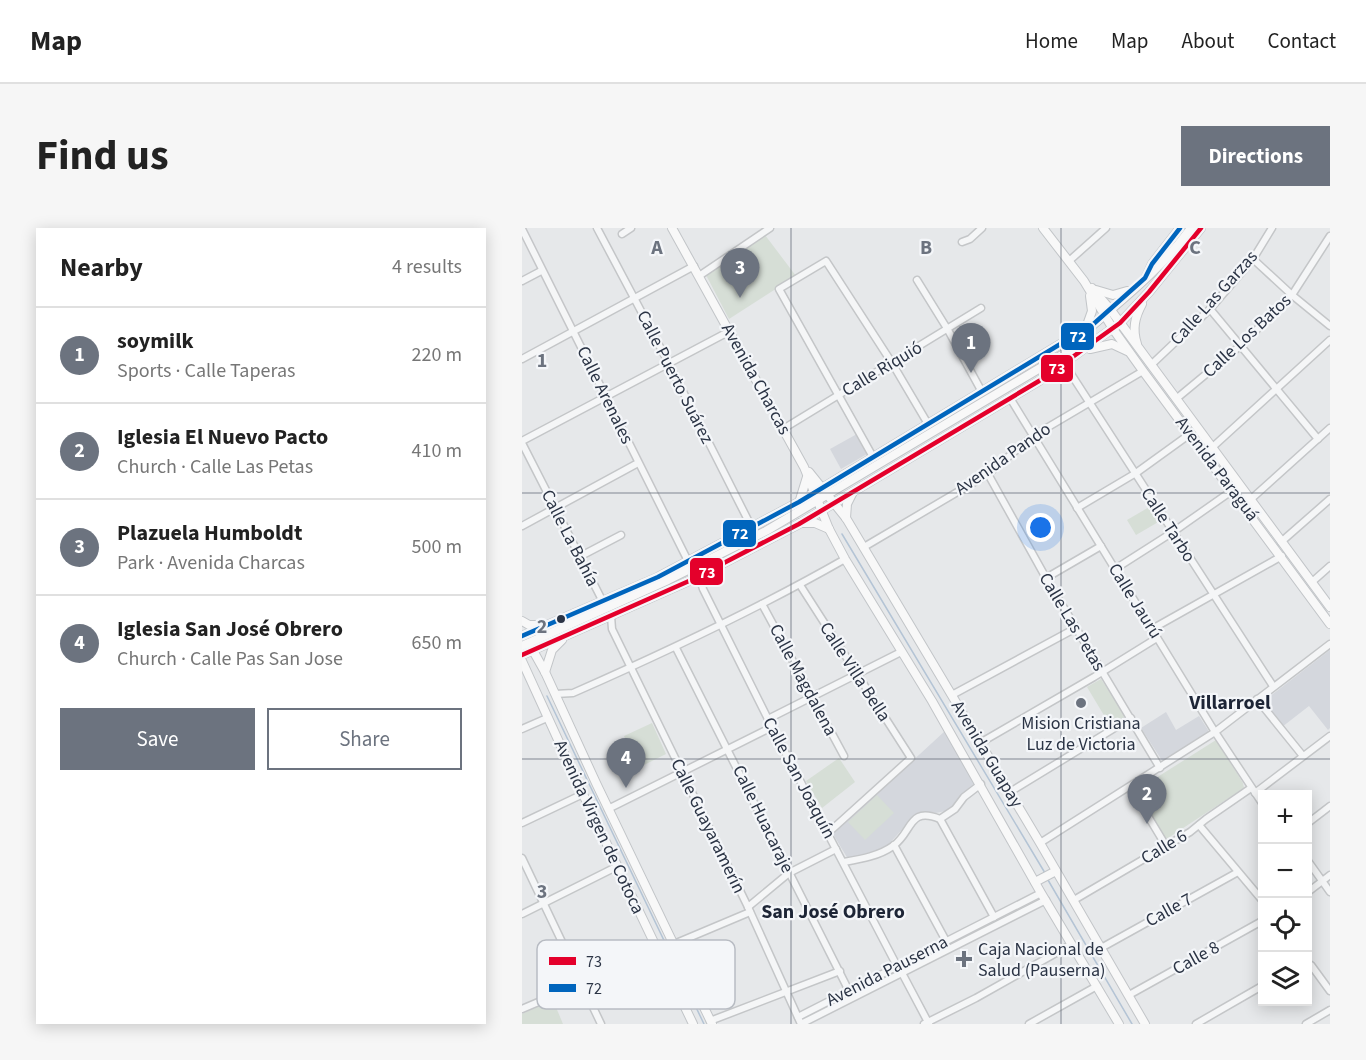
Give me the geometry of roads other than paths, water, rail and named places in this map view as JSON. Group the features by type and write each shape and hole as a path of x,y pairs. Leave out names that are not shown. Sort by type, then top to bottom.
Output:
{"main road":[{"name":"Avenida Charcas","path":"672,228 821,496"},
{"path":"1043,228 1112,318"},
{"path":"1145,278 1152,264 1180,228"},
{"path":"1081,353 1112,318 1131,289 1170,256 1191,228"},
{"path":"821,496 835,506 853,491 1081,353 1097,346 1112,344 1135,352 1135,320 1149,292 1201,228"},
{"path":"1084,281 1093,289 1112,318"},
{"path":"658,577 752,528 821,496 1067,352 1082,333 1092,311 1091,297 1084,281"},
{"path":"1093,289 1113,295 1131,289"},
{"path":"799,524 839,478 1082,333 1098,321 1112,318 1149,292"},
{"name":"Avenida Paraguá","path":"1112,318 1125,331 1143,371 1282,556 1330,624"},
{"name":"Avenida Paraguá","path":"1112,318 1135,352 1151,365 1330,607"},
{"path":"956,408 998,394"},
{"path":"522,655 528,646 557,631 710,559 795,514 803,504 807,472 824,480 839,478"},
{"path":"846,518 847,504 853,491"},
{"path":"821,496 843,498"},
{"name":"Avenida Guapay","path":"821,496 846,518 1040,843 1050,874 1074,900 1145,1024"},
{"name":"Avenida Guapay","path":"821,496 829,530 844,560 981,784 1041,893 1119,1024"},
{"path":"528,646 572,633 689,581 799,524 815,523 829,530"},
{"path":"523,634 658,577 710,559"},
{"path":"557,631 576,612"},
{"path":"522,621 536,626 552,623"},
{"path":"545,672 552,650 572,633"},
{"name":"Avenida Virgen de Cotoca","path":"523,634 545,672 672,940"},
{"name":"Avenida Virgen de Cotoca","path":"522,661 525,676 537,696 653,940"},
{"path":"537,696 543,688 549,687 554,692"},
{"path":"1035,882 1050,874"},
{"name":"Avenida Virgen de Cotoca","path":"686,1009 693,1024"},
{"name":"Avenida Virgen de Cotoca","path":"703,1009 711,1022"}],"street":[{"name":"Calle Puerto Suárez","path":"597,228 669,362 752,528"},
{"path":"622,234 632,228"},
{"path":"699,276 770,228"},
{"path":"962,242 970,239 982,228"},
{"path":"1069,261 1106,228"},
{"name":"Calle Las Garzas","path":"1151,365 1209,309 1253,259 1272,228"},
{"name":"Calle Arenales","path":"522,230 687,561"},
{"name":"Calle Los Batos","path":"1176,399 1240,346 1292,295 1330,236"},
{"path":"1253,259 1330,326"},
{"path":"873,457 779,290 826,261 892,363 928,424"},
{"path":"522,359 694,266"},
{"path":"522,281 542,271"},
{"path":"918,280 982,392"},
{"name":"Calle Riquió","path":"783,429 981,308"},
{"path":"1209,309 1318,439"},
{"path":"522,442 606,395 730,331"},
{"path":"1205,454 1330,340"},
{"name":"Calle Tarbo","path":"1069,361 1071,374 1273,686"},
{"name":"Avenida Pando","path":"864,548 988,474 1033,436 1143,371"},
{"name":"Calle Jaurú","path":"1010,398 1215,732 1258,797"},
{"path":"1250,500 1330,430"},
{"path":"1077,508 1136,473 1190,434"},
{"name":"Calle La Bahía","path":"522,442 602,600"},
{"path":"522,526 638,463"},
{"name":"Calle Las Petas","path":"988,474 1046,578 1160,768"},
{"path":"1115,569 1233,490"},
{"path":"1281,542 1330,499"},
{"path":"579,557 621,535"},
{"path":"1046,578 1101,546"},
{"path":"1152,629 1282,556"},
{"path":"561,707 573,693 721,626 844,560"},
{"path":"1312,582 1330,566"},
{"name":"Calle San Joaquín","path":"699,576 703,589 772,727 897,966"},
{"path":"689,581 703,589"},
{"name":"Calle Villa Bella","path":"800,585 911,758 828,833"},
{"name":"Calle Magdalena","path":"762,604 844,756"},
{"name":"Calle Guayaramerín","path":"611,616 612,629 749,910 800,1022"},
{"path":"599,621 612,629"},
{"path":"952,695 1076,628"},
{"path":"980,743 1157,638"},
{"path":"1040,843 1131,788 1215,732 1330,644"},
{"name":"Calle Huacaraje","path":"676,648 849,991"},
{"path":"768,719 901,652"},
{"path":"554,692 573,693"},
{"path":"1257,699 1303,756"},
{"path":"522,729 547,718"},
{"path":"1010,792 1131,718"},
{"path":"608,809 772,727"},
{"name":"Calle 6","path":"1074,900 1253,791 1330,736"},
{"path":"940,819 955,809 964,797 981,784"},
{"path":"1131,788 1166,846"},
{"path":"522,823 583,794"},
{"path":"1312,820 1330,806"},
{"path":"844,862 866,858 894,845 914,819 928,815 940,819 994,917"},
{"path":"1199,825 1261,898"},
{"path":"894,845 946,941"},
{"path":"683,940 749,910 789,873 836,849"},
{"path":"522,858 561,940"},
{"path":"522,914 618,866"},
{"path":"1312,867 1330,892"},
{"name":"Calle 7","path":"1101,948 1238,872"},
{"path":"1312,889 1330,875"},
{"name":"Avenida Pauserna","path":"800,1022 849,991 1041,893"},
{"name":"Avenida Pauserna","path":"800,1022 1046,900"},
{"name":"Calle 8","path":"1129,996 1258,924"},
{"path":"970,929 974,936"},
{"path":"902,973 927,1023 1072,944"},
{"path":"1312,966 1330,991"},
{"path":"711,1022 786,990 840,971"},
{"path":"882,974 886,981"},
{"path":"1029,1024 1097,986"},
{"path":"1196,1024 1258,989"},
{"path":"522,1009 537,1002"},
{"path":"594,1009 601,1024"},
{"path":"1306,1024 1330,1010"}],"waterway":[{"path":"842,534 1045,873"},
{"path":"547,696 664,940"},
{"path":"1048,880 1132,1024"},
{"path":"697,1009 704,1024"}],"place":[{"name":"Plazuela Humboldt","path":"740,298"},
{"name":"soymilk","path":"971,373"},
{"name":"Mision Cristiana Luz de Victoria","path":"1081,703"},
{"name":"Iglesia San José Obrero","path":"626,788"},
{"name":"Iglesia El Nuevo Pacto","path":"1147,824"},
{"name":"Caja Nacional de Salud (Pauserna)","path":"964,959"}],"district":[{"name":"Villarroel","path":"1230,703"},
{"name":"San José Obrero","path":"833,912"}]}
